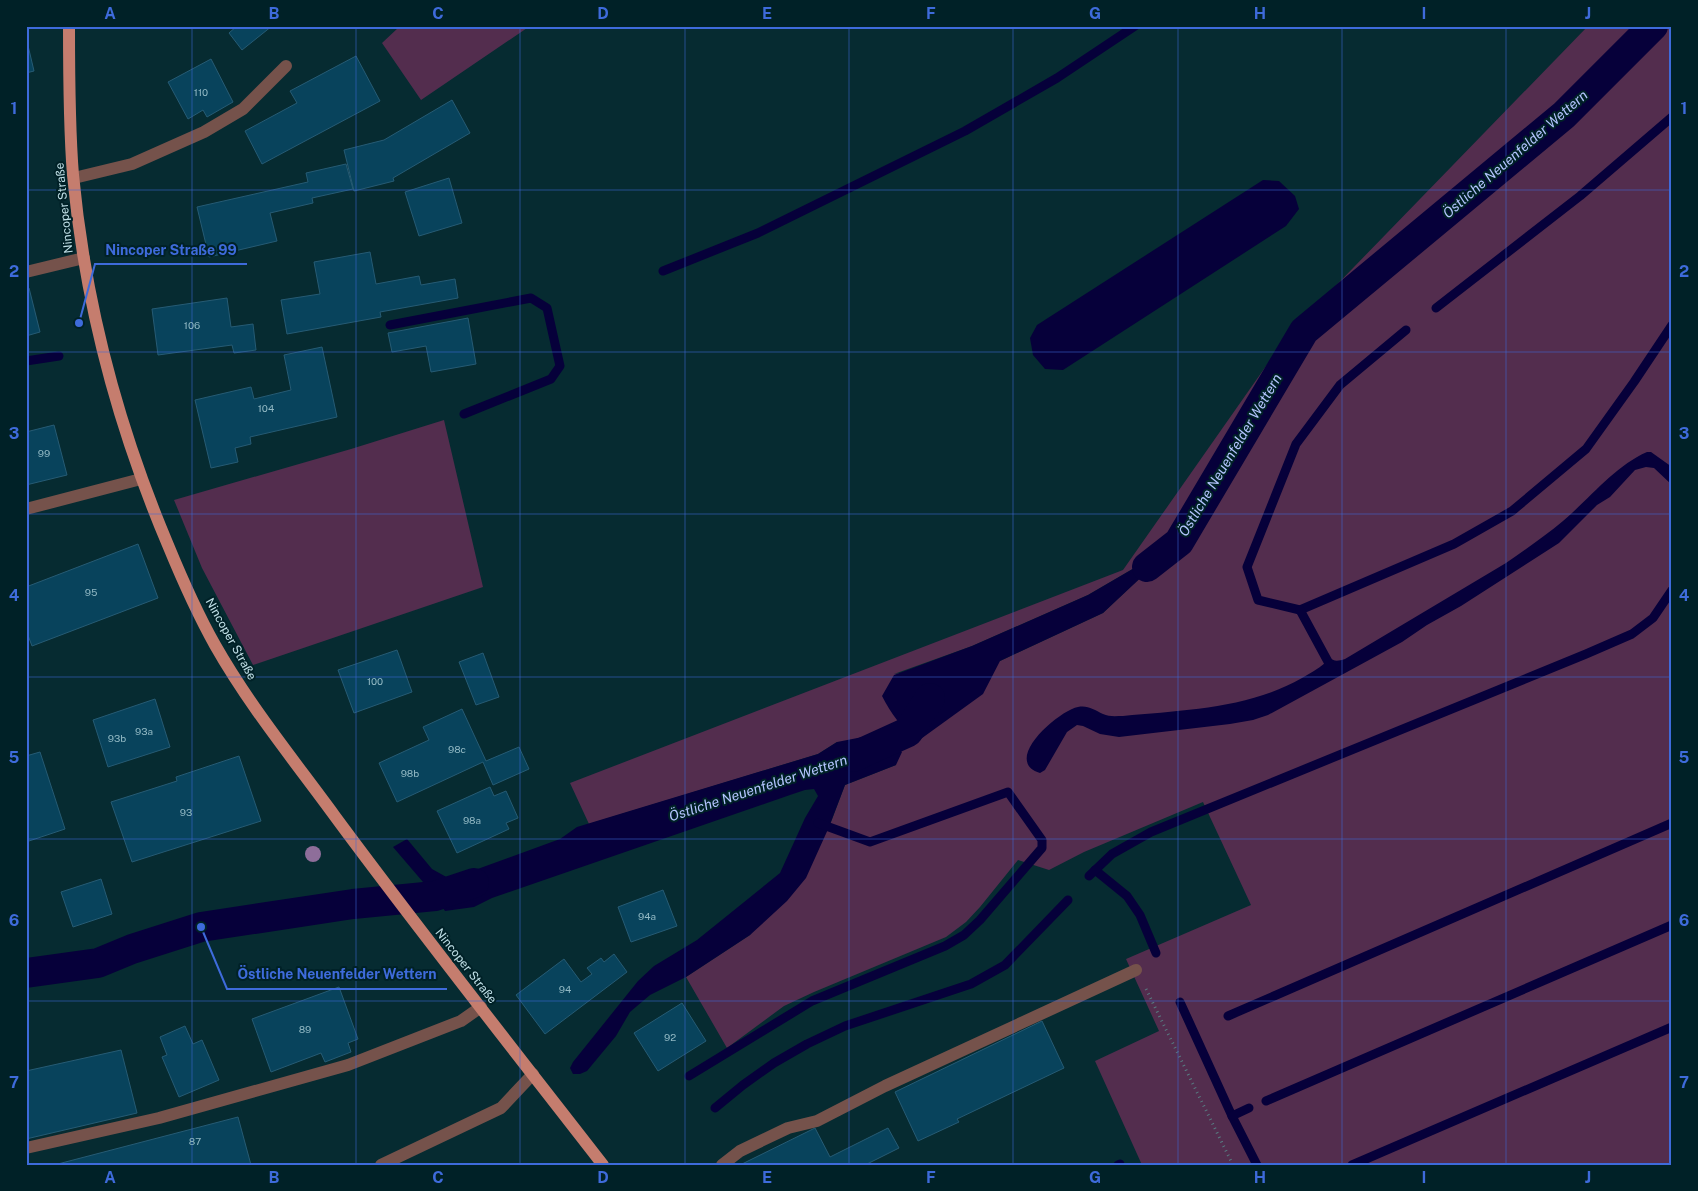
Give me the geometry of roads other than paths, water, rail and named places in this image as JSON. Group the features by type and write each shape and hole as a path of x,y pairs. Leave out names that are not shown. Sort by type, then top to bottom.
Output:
{"main road":[{"name":"Nincoper Straße","path":"69,26 69,90 74,178 84,258 94,316 116,403 141,479 182,577 214,643 236,680 358,848 603,1165"}],"lane":[{"path":"74,178 132,164 204,132 243,109 286,66"},
{"path":"26,272 84,258"},
{"path":"26,509 141,479"},
{"path":"722,1165 740,1151 788,1128 817,1121 885,1086 1136,970"},
{"path":"26,1148 159,1118 348,1065 461,1021 480,1007"},
{"path":"381,1165 501,1108 533,1074"}],"water":[{"path":"1263,180 1279,181 1295,196 1299,209 1286,226 1063,370 1045,369 1033,355 1030,338 1037,325"},
{"path":"1647,452 1651,452 1672,467 1672,485 1654,468 1646,467 1635,470 1610,497 1597,505 1559,543 1402,642 1268,715 1230,724 1119,737 1100,734 1077,725 1067,732 1045,770 1040,773 1030,767 1027,758 1030,748 1037,737 1047,726 1069,710 1078,707 1088,707 1105,715 1123,716 1192,710 1238,702 1260,696 1302,678 1325,663 1325,659 1329,657 1336,661 1345,659 1506,563 1563,521 1613,474"},
{"path":"1179,542 1103,613 1000,661 983,694 918,741 902,726 885,703 882,696 894,675 972,646 1088,595"},
{"path":"883,733 902,752 896,765 845,785 806,878 787,901 750,935 686,977 650,995 630,1012 616,1036 587,1071 580,1074 573,1074 570,1068 573,1062 638,981 654,966 697,940 780,873 805,818 818,796 814,789 790,795 492,898 474,907 445,911 435,896 393,847 407,839 432,869 450,879 560,839 577,827 818,754 837,742"}],"waterway":[{"path":"663,271 758,233 965,131 1057,78 1135,26"},
{"name":"Östliche Neuenfelder Wettern","path":"1147,567 1179,542 1304,331 1564,115 1653,26"},
{"path":"1436,308 1580,196 1672,117"},
{"path":"390,325 531,298 547,308 560,366 551,379 464,414"},
{"path":"1406,330 1340,385 1296,444 1247,567 1258,600 1300,610 1454,544 1512,511 1586,449 1672,325"},
{"path":"26,361 59,356"},
{"path":"1089,876 1112,854 1151,832 1632,634 1653,618 1672,590"},
{"path":"1300,610 1332,669"},
{"name":"Östliche Neuenfelder Wettern","path":"853,757 908,732 930,698"},
{"path":"689,1076 812,1001 945,946 964,935 980,920 1042,848 1042,840 1008,792 870,842 818,823"},
{"path":"1228,1016 1672,823"},
{"path":"1095,870 1127,896 1140,915 1156,953"},
{"name":"Östliche Neuenfelder Wettern","path":"26,973 98,963 132,949 201,927 353,904 435,896 474,883"},
{"path":"715,1108 774,1063 807,1044 845,1026 971,984 1005,965 1068,900"},
{"path":"1266,1101 1672,925"},
{"path":"1180,1002 1232,1116 1257,1165"},
{"path":"1352,1165 1672,1027"},
{"path":"1232,1116 1249,1108"}],"place":[{"name":"Nincoper Straße 99","path":"79,323"},
{"name":"Östliche Neuenfelder Wettern","path":"201,927"}]}
